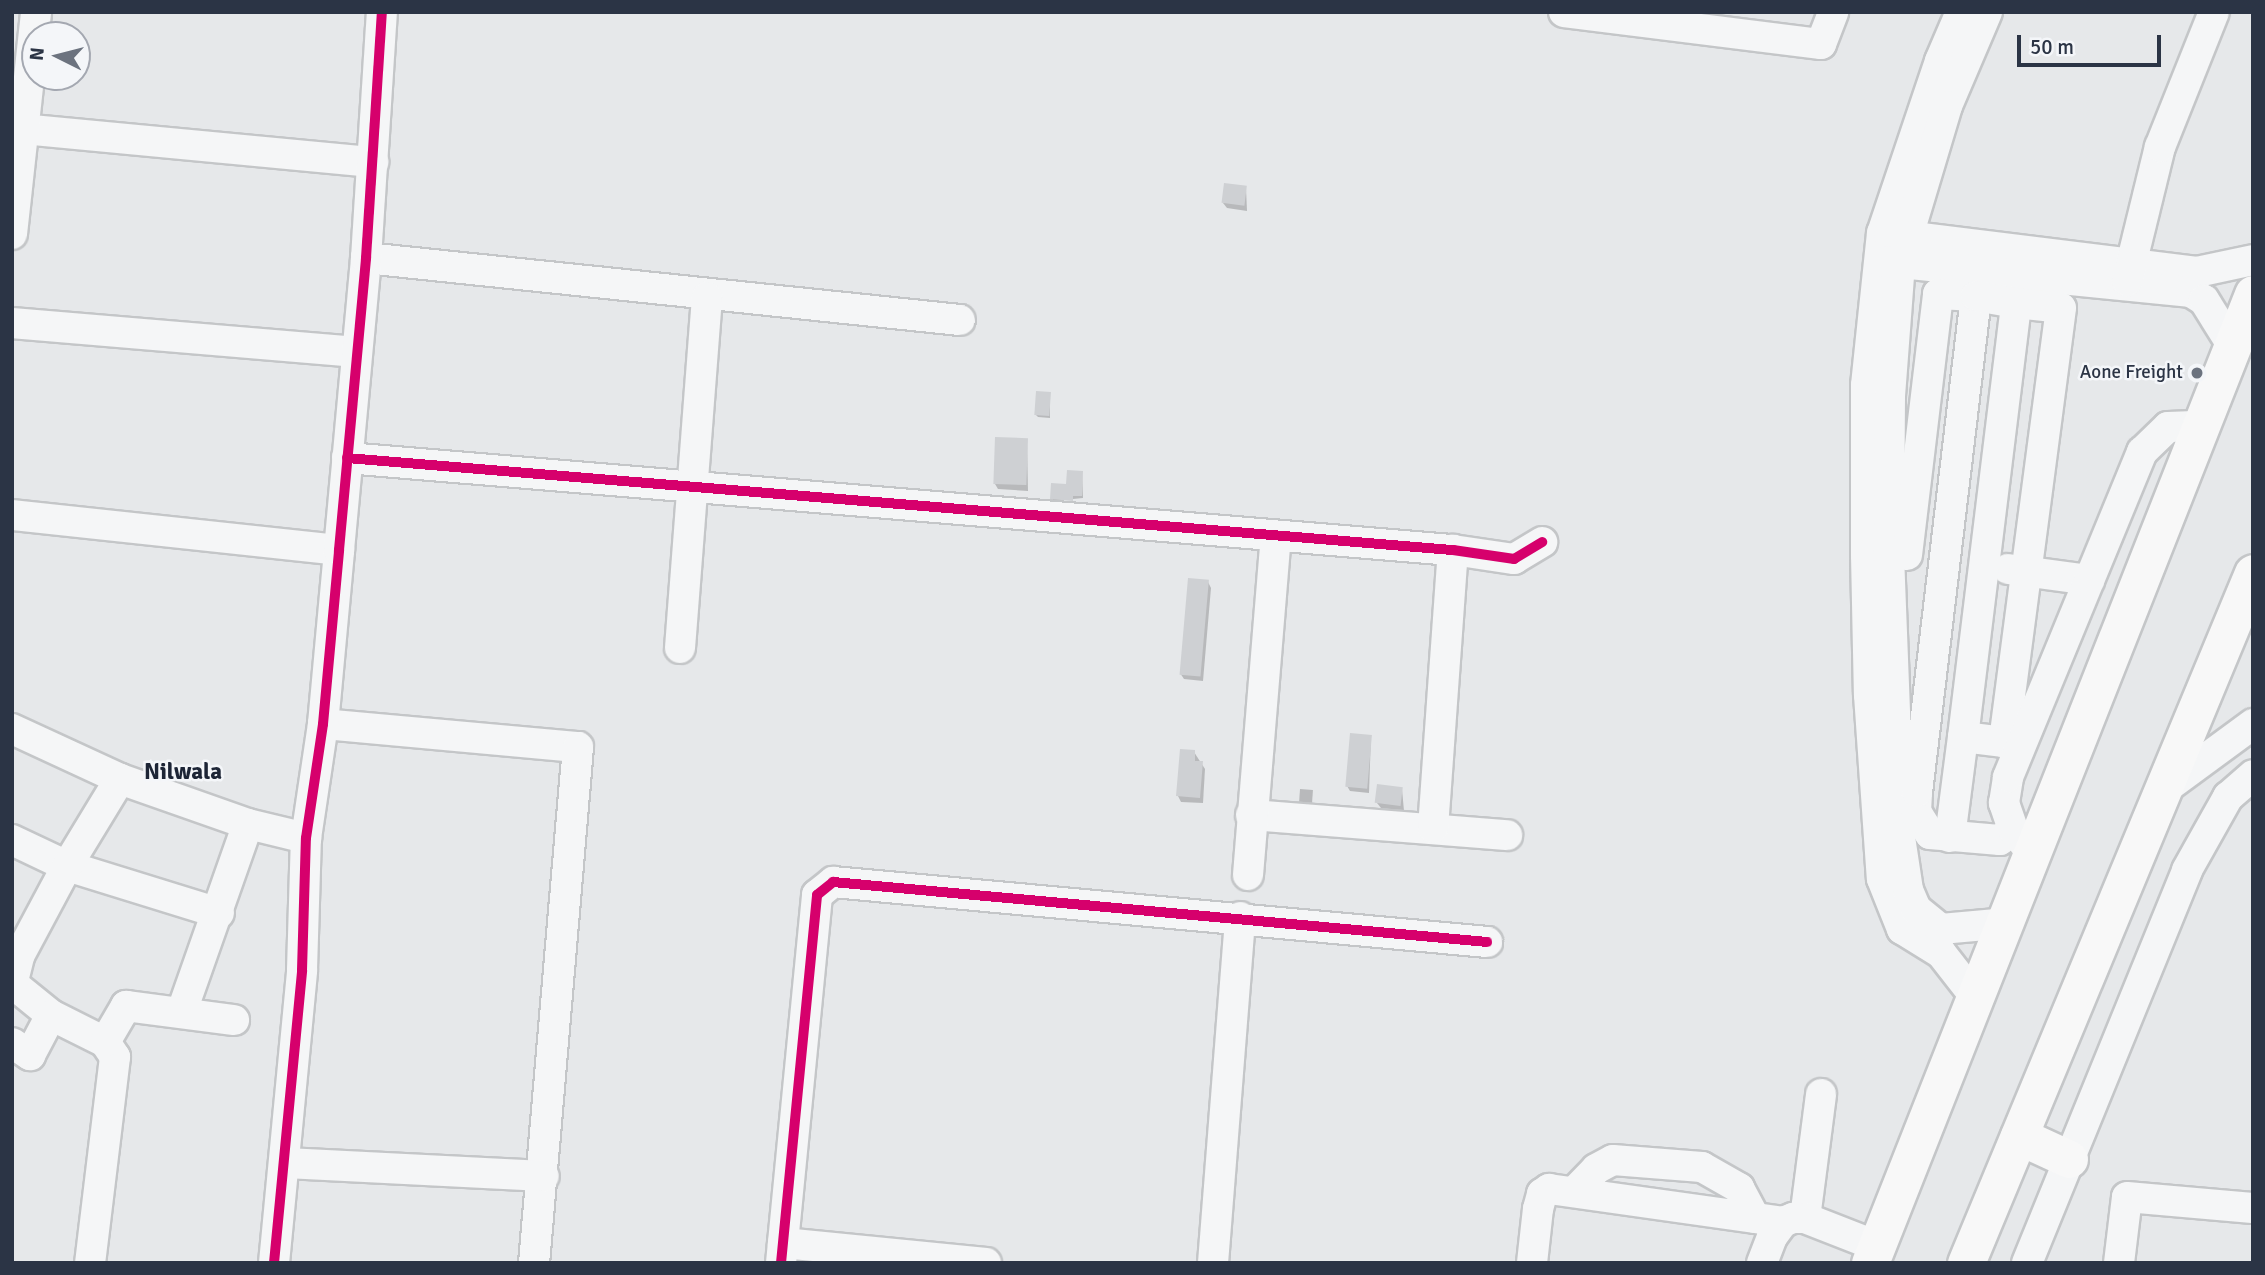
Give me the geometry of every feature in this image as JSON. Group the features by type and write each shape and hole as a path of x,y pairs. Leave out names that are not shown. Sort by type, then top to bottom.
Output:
{"main road":[{"path":"1874,1255 2008,923 2023,842 2201,426 2253,294"},
{"path":"1966,1263 2166,788 2253,573"},
{"path":"2019,1136 2069,1159"}],"street":[{"path":"274,1263 286,1163 302,970 306,838 323,724 366,258 382,12"},
{"path":"1574,13 1716,22 1821,44 1833,12"},
{"path":"1961,12 1940,61 1891,248 1866,385 1866,555 1869,695 1882,879 1902,929 1941,953 1977,999"},
{"path":"1987,12 1891,248 1890,396 1898,555 1900,837 1908,890 1928,922 1953,931 2008,923"},
{"path":"2118,272 2208,13"},
{"path":"12,234 21,87"},
{"path":"17,129 373,162"},
{"path":"1891,248 2118,272 2197,272 2253,260"},
{"path":"366,258 707,297 960,320"},
{"path":"2118,272 2191,292 2204,300 2232,345"},
{"path":"1898,555 1938,294 1976,296 2061,308 2026,572 2004,803 2023,842"},
{"path":"1940,835 1916,811 1917,792 1976,296"},
{"path":"680,648 690,488 707,297"},
{"path":"1940,835 1963,737 2017,303"},
{"path":"12,323 357,352"},
{"path":"2011,746 2089,580 2142,452 2168,427 2201,426"},
{"path":"347,458 1453,550 1514,559 1542,542"},
{"path":"12,515 339,550"},
{"path":"1248,874 1276,536"},
{"path":"1433,828 1453,550"},
{"path":"1898,555 2089,580"},
{"path":"323,724 578,747 544,1176 534,1263"},
{"path":"2166,788 2253,724"},
{"path":"12,729 120,779 248,824 306,838"},
{"path":"1963,737 2011,746"},
{"path":"2027,1263 2187,870 2228,797 2253,775"},
{"path":"90,1263 115,1057 105,1042 51,1015 13,984 19,956 66,866 120,779"},
{"path":"1251,815 1507,835"},
{"path":"182,1012 219,913 248,824"},
{"path":"1900,837 1940,835 2023,842"},
{"path":"12,840 66,866 219,913"},
{"path":"986,1263 782,1253 817,895 822,887 832,882 1487,942"},
{"path":"1213,1263 1240,918"},
{"path":"105,1042 126,1006 234,1020"},
{"path":"12,1043 30,1055 51,1015"},
{"path":"1762,1263 1781,1219 1821,1094"},
{"path":"1576,1191 1596,1169 1613,1160 1632,1158 1702,1167 1739,1188 1781,1219"},
{"path":"286,1163 544,1176"},
{"path":"1532,1263 1542,1194 1559,1188 1781,1219 1874,1255"},
{"path":"2119,1263 2127,1197 2253,1208"}],"building":[{"path":"1224,183 1247,186 1244,206 1222,203"},
{"path":"1036,391 1051,392 1049,416 1034,415"},
{"path":"995,437 1028,438 1026,485 993,484"},
{"path":"1067,470 1083,471 1082,496 1073,496 1073,501 1050,499 1051,483 1066,484"},
{"path":"1188,578 1209,580 1200,676 1180,675"},
{"path":"1350,733 1372,735 1367,789 1345,787"},
{"path":"1180,749 1195,750 1195,761 1203,761 1200,798 1176,796"},
{"path":"1377,784 1403,787 1400,806 1375,803"}],"cycle path":[{"path":"274,1263 302,970 306,838 323,724 366,258 382,12"},
{"path":"347,458 1453,550 1514,559 1542,542"},
{"path":"781,1263 817,895 833,882 1487,942"}],"place":[{"name":"Aone Freight","path":"2197,373"}],"district":[{"name":"Nilwala","path":"183,772"}]}
